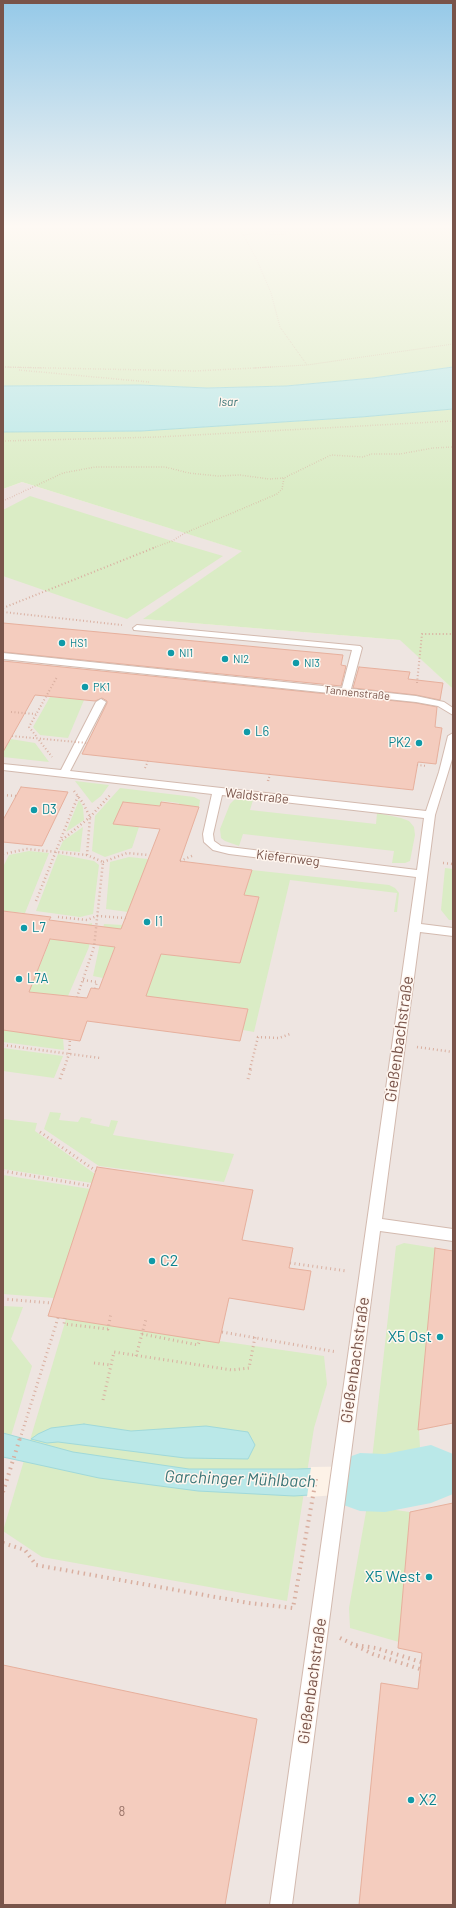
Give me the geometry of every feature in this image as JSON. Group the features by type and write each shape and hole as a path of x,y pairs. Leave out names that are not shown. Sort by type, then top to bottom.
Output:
{"lane":[{"path":"137,628 357,648 346,692"},
{"name":"Tannenstraße","path":"3,656 416,700 441,704 453,712"},
{"path":"113,678 118,668"},
{"path":"64,774 83,743 101,702"},
{"path":"430,815 444,772 453,736"},
{"name":"Waldstraße","path":"3,767 430,815"},
{"name":"Kiefernweg","path":"218,791 208,834 209,842 217,848 229,851 421,874"},
{"name":"Gießenbachstraße","path":"281,1905 430,815"},
{"path":"414,927 453,932"},
{"path":"373,1224 453,1235"}],"path":[{"path":"277,314 280,327 307,365"},
{"path":"7,368 195,371 307,365 453,344"},
{"path":"3,367 149,382"},
{"path":"3,441 174,436 453,421"},
{"path":"3,501 63,473 95,467 165,467 189,473 218,476 240,475 269,479 284,478 330,455 363,457 371,454 400,454 433,448 453,448"},
{"path":"3,608 172,540 277,494 282,489 284,478"},
{"path":"3,612 81,620 137,628"},
{"path":"416,700 422,634 453,634"},
{"path":"36,736 29,727 65,663"},
{"path":"11,712 36,714"},
{"path":"12,736 83,743"},
{"path":"39,740 53,758"},
{"path":"417,765 430,767"},
{"path":"73,790 84,803 90,817 87,855"},
{"path":"61,840 90,817 112,791"},
{"path":"3,795 16,796"},
{"path":"36,901 57,852 78,796"},
{"path":"3,854 27,849 87,855 103,862 127,852 150,855"},
{"path":"180,862 194,855"},
{"path":"77,997 94,947 103,862"},
{"path":"443,863 453,864"},
{"path":"58,916 87,920 97,916 126,918"},
{"path":"83,980 97,982 95,988"},
{"path":"248,1079 258,1037 279,1038 290,1034"},
{"path":"60,1079 69,1054 70,1039"},
{"path":"3,1045 100,1058"},
{"path":"417,1047 453,1052"},
{"path":"40,1132 96,1171"},
{"path":"3,1171 91,1186"},
{"path":"290,1263 349,1271"},
{"path":"3,1299 52,1303"},
{"path":"65,1318 64,1324 108,1329 111,1313"},
{"path":"3,1492 58,1318"},
{"path":"136,1356 146,1319"},
{"path":"222,1332 355,1355"},
{"path":"142,1334 198,1345 200,1340"},
{"path":"103,1400 114,1352 232,1370 250,1368 255,1338"},
{"path":"94,1363 111,1366"},
{"path":"3,1543 25,1550 36,1565 249,1603 293,1608 311,1509"},
{"path":"340,1638 373,1654 420,1669"},
{"path":"352,1644 376,1648 421,1662"}],"shaded area":[{"path":"22,482 243,551 144,619 401,640 453,689 453,1905 3,1905 3,489"}],"green space":[{"path":"3,314 453,314 453,367 373,378 286,386 207,388 140,385 3,386"},
{"path":"453,409 453,689 400,640 143,619 242,551 22,482 3,489 3,432 141,431 361,417"},
{"path":"30,496 223,556 127,619 3,576 3,510"},
{"path":"50,697 84,700 68,738 40,735 33,727"},
{"path":"11,739 35,743 49,762 3,757 3,746 6,747"},
{"path":"75,781 109,785 101,796 92,803"},
{"path":"120,788 194,797 200,800 199,807 189,806 188,809 177,808 179,803 162,801 160,806 123,802 114,824 139,827 132,848 105,857 92,851 95,816"},
{"path":"79,800 83,807 84,820 66,832"},
{"path":"234,800 253,800 250,810 376,824 377,813 401,818 409,821 414,827 415,835 410,861 405,863 392,863 394,851 243,834 239,846 225,841 221,838 220,829 230,804"},
{"path":"83,827 80,852 59,850 63,841"},
{"path":"29,851 49,853 25,913 3,911 3,867 9,855"},
{"path":"58,854 94,861 99,865 93,914 80,917 36,911"},
{"path":"129,857 148,859 128,912 106,909 110,862"},
{"path":"445,868 453,869 453,920 449,920 441,910"},
{"path":"252,870 389,885 395,888 399,893 397,912 394,912 397,893 290,880 254,1032 243,1030 248,1009 146,996 161,954 240,963 259,897 244,895"},
{"path":"58,921 68,922 61,941 79,943 86,925 92,923 89,947 68,996 29,992"},
{"path":"104,924 123,925 103,978 93,976"},
{"path":"3,1030 63,1038 64,1050 3,1042"},
{"path":"3,1048 63,1056 54,1078 3,1071"},
{"path":"50,1112 61,1113 59,1120 78,1122 81,1117 92,1119 90,1123 109,1127 111,1120 118,1121 113,1135 234,1154 224,1182 99,1166 44,1129"},
{"path":"3,1119 37,1123 35,1131 95,1174 92,1183 3,1169"},
{"path":"3,1175 90,1189 54,1298 3,1294"},
{"path":"404,1243 435,1248 419,1430 421,1465 371,1468 396,1246"},
{"path":"3,1306 23,1307 11,1339 32,1366 11,1436 3,1433"},
{"path":"66,1319 324,1356 327,1384 314,1428 287,1601 42,1557 3,1531"},
{"path":"367,1506 410,1512 399,1642 350,1628 349,1608"}],"water":[{"name":"Isar","path":"453,367 453,409 361,417 141,431 3,432 3,386 140,385 207,388 286,386 373,378"},
{"path":"84,1424 131,1431 206,1426 248,1432 255,1445 248,1459 185,1458 58,1442 47,1443 31,1439 51,1428"},
{"path":"3,1433 73,1452 189,1469 297,1469 421,1465 418,1488 294,1496 198,1491 99,1478 3,1457"}],"pier":[{"path":"372,1466 369,1493 307,1497 311,1467"}],"building":[{"path":"3,623 343,655 341,665 346,666 341,686 3,652"},
{"name":"L6","path":"3,661 416,703 437,707 435,727 442,728 436,764 418,762 413,790 82,754 107,701 102,698 95,701 35,695 3,752"},
{"path":"359,667 410,672 408,679 443,683 440,700 416,695 353,688"},
{"name":"D3","path":"21,787 68,792 42,846 3,842 3,820"},
{"name":"I1","path":"123,802 160,806 161,802 199,807 180,861 252,870 244,895 259,897 240,963 161,954 146,996 248,1009 240,1041 87,1021 80,1041 3,1030 3,911 51,917 49,920 121,929 160,829 113,824","holes":["50,939 115,947 99,989 91,988 87,998 29,992"]},
{"name":"C2","path":"97,1167 253,1190 242,1240 293,1248 289,1268 311,1271 304,1310 229,1298 219,1343 48,1316"},
{"name":"X5 Ost","path":"435,1248 453,1251 453,1423 418,1430"},
{"name":"X2","path":"453,1503 453,1905 359,1905 381,1683 418,1689 422,1653 398,1648 410,1512"},
{"path":"3,1665 257,1719 225,1905 3,1905"}],"waterway":[{"name":"Garchinger Mühlbach","path":"360,1482 385,1483 431,1474"}],"place":[{"name":"HS1","path":"62,643"},
{"name":"NI1","path":"171,653"},
{"name":"NI2","path":"225,659"},
{"name":"NI3","path":"296,663"},
{"name":"PK1","path":"85,687"},
{"name":"L6","path":"247,732"},
{"name":"PK2","path":"419,743"},
{"name":"D3","path":"34,810"},
{"name":"I1","path":"147,922"},
{"name":"L7","path":"24,928"},
{"name":"L7A","path":"19,979"},
{"name":"C2","path":"152,1261"},
{"name":"X5 Ost","path":"440,1337"},
{"name":"X5 West","path":"429,1577"},
{"name":"X2","path":"411,1800"}]}
